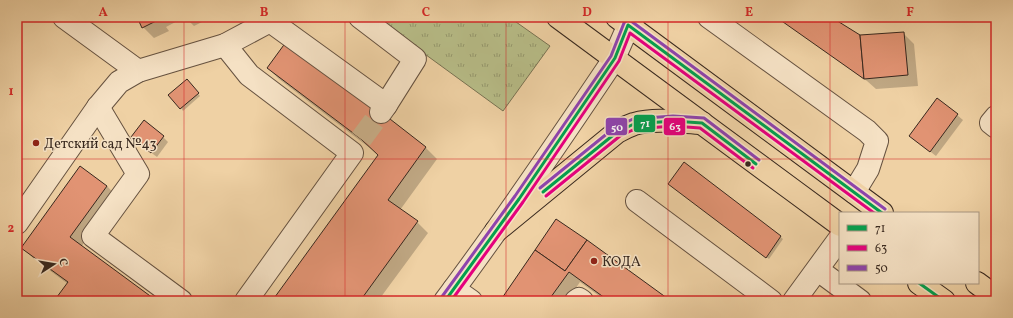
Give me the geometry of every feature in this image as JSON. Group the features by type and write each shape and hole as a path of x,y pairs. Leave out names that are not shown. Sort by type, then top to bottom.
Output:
{"main road":[{"path":"558,17 839,224"},
{"path":"627,20 881,212"},
{"path":"496,231 617,132 634,124 652,122 673,121 702,123"},
{"path":"920,284 944,301"},
{"path":"978,284 996,297"}],"street":[{"path":"64,17 138,71"},
{"path":"17,223 98,107 119,82 138,71 226,45 272,19 383,108 415,59 360,17"},
{"path":"709,17 867,131 877,141 868,169 854,192"},
{"path":"457,297 496,231 520,199 615,58 627,20"},
{"path":"226,45 249,75 356,146 246,301"},
{"path":"98,107 138,174 93,236 181,301"},
{"path":"996,117 991,123 996,126"},
{"path":"637,201 771,301"},
{"path":"794,301 839,239"},
{"path":"818,270 860,301"},
{"path":"576,301 579,299 582,301"}],"green space":[{"path":"374,17 509,17 550,46 503,111"}],"building":[{"path":"137,17 157,17 158,20 142,28"},
{"path":"776,17 831,17 860,35 864,79"},
{"path":"904,32 908,75 864,79 860,35"},
{"path":"286,42 426,147 388,200 418,221 360,301 272,301 378,155 361,139 267,68"},
{"path":"187,79 199,93 180,109 168,95"},
{"path":"937,98 958,114 930,152 909,136"},
{"path":"144,120 164,136 151,153 131,137"},
{"path":"684,162 781,236 766,258 668,184"},
{"path":"80,166 107,186 70,237 157,301 54,301 68,282 21,248"},
{"path":"556,219 587,240 565,271 535,250"},
{"name":"КОДА","path":"587,240 671,301 609,301 569,272 548,301 500,301 535,250 565,271"}],"tunnel":[{"path":"361,139 381,112"}],"transit line":[{"name":"50","path":"441,298 515,196 611,56 624,23 627,20 631,21 885,209"},
{"name":"71","path":"445,301 519,199 615,58 628,25 881,212"},
{"name":"63","path":"451,301 523,202 619,61 630,33 873,212"},
{"name":"50","path":"540,188 614,128 633,119 673,116 704,118 759,160"},
{"name":"71","path":"543,192 617,132 634,124 673,121 702,123 756,164"},
{"name":"63","path":"546,196 620,136 635,129 673,126 700,128 753,168"},
{"name":"71","path":"920,284 944,301"}],"place":[{"name":"Детский сад №43","path":"36,143"},
{"name":"КОДА","path":"594,261"}]}
